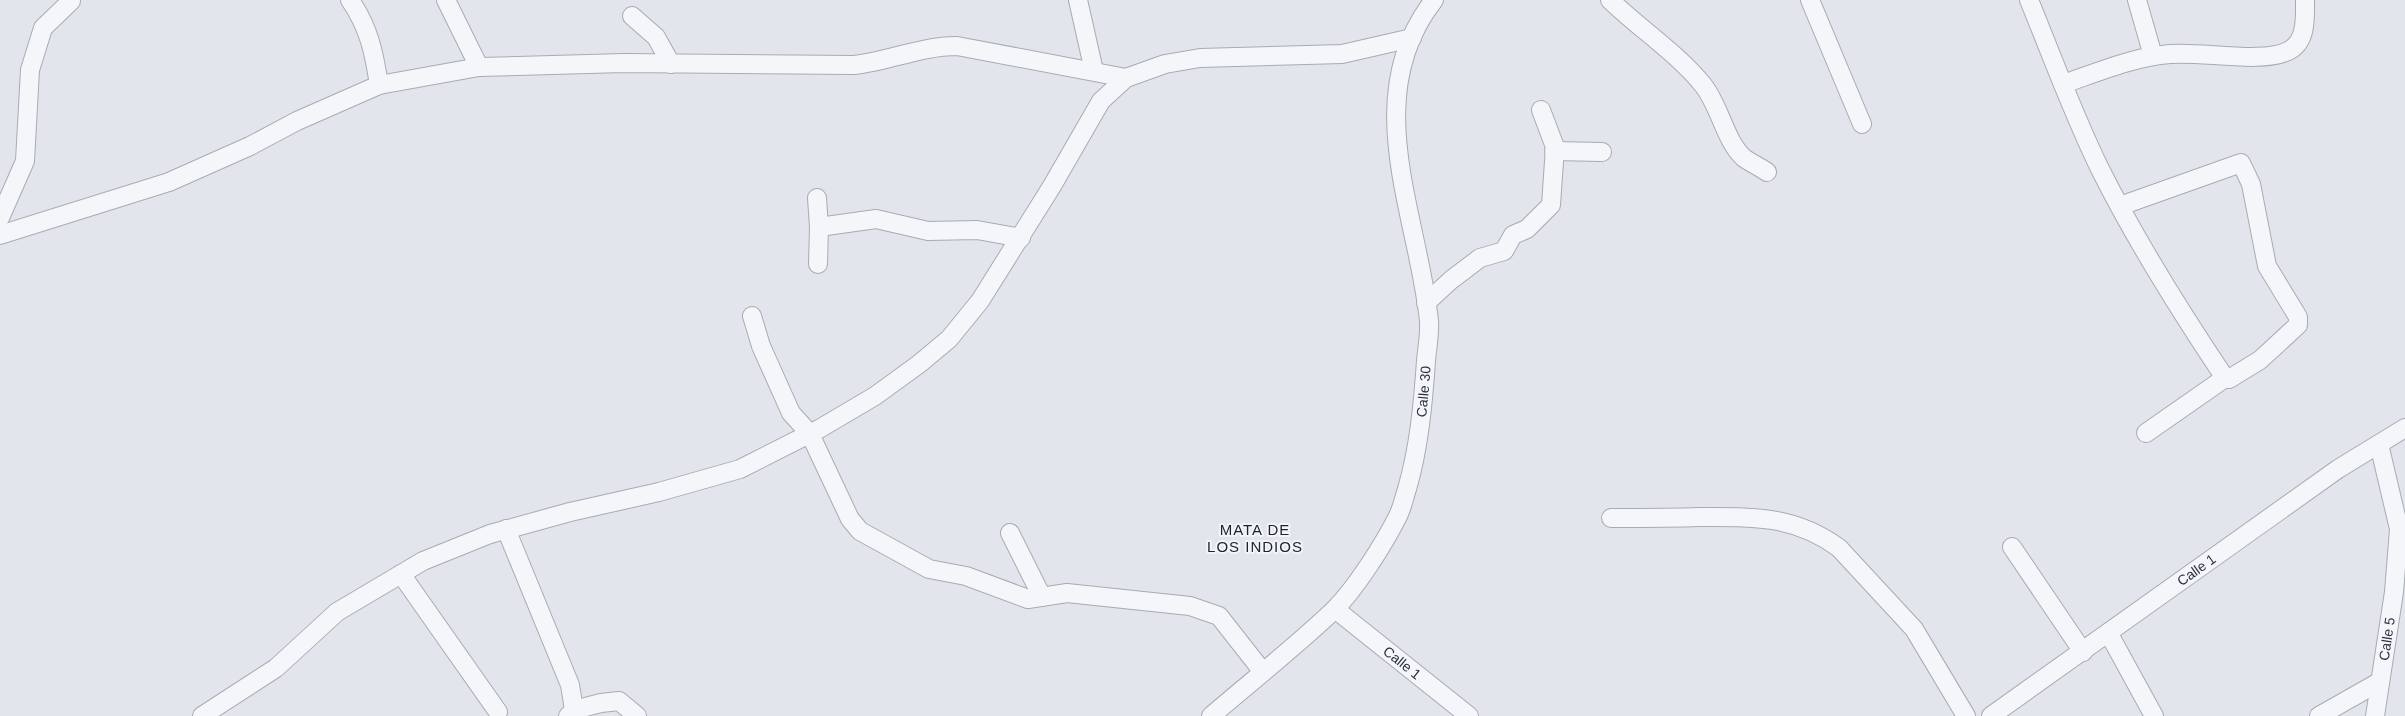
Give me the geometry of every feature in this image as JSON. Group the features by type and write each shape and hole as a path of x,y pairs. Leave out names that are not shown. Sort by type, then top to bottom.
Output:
{"street":[{"path":"350,0 364,20 374,52 379,85"},
{"path":"446,0 478,67"},
{"path":"1078,0 1094,71"},
{"name":"Calle 30","path":"1213,715 1336,609 1364,571 1399,515 1413,469 1420,424 1429,323 1407,213 1396,128 1401,62 1422,16 1434,0"},
{"path":"1610,0 1689,69 1705,87 1723,118 1731,141 1744,158 1767,172"},
{"path":"1810,0 1862,124"},
{"path":"2029,0 2100,168 2120,206 2196,334 2225,378"},
{"path":"2137,0 2153,56"},
{"path":"2063,84 2119,65 2153,56 2190,52 2250,56 2278,54 2289,51 2303,34 2306,0"},
{"path":"0,218 25,161 30,70 43,28 71,1"},
{"path":"632,16 656,37 671,64"},
{"path":"202,716 276,668 337,612 423,561 506,529 659,492 740,469 810,434 875,396 949,340 980,301 1020,238 1101,101 1126,78 1166,64 1200,58 1342,54 1412,38"},
{"path":"0,235 169,182 250,146 296,121 379,85 478,67 671,64 854,65 886,60 935,46 957,46 1126,78"},
{"path":"1426,303 1451,280 1480,258 1504,251 1513,235 1527,229 1551,205 1554,150 1540,110"},
{"path":"1554,150 1602,152"},
{"path":"2120,206 2237,163 2243,165 2251,184 2267,266 2299,321 2298,325 2260,360 2230,378 2225,378 2146,433"},
{"path":"818,198 818,264"},
{"path":"819,226 876,219 928,231 977,230 1020,238"},
{"path":"752,316 761,346 791,413 810,434 850,519 860,531 929,569 966,576 1028,599 1067,593 1190,606 1219,616 1263,672"},
{"name":"Calle 1","path":"1992,716 2298,497 2405,428"},
{"name":"Calle 5","path":"2375,716 2394,592 2399,529 2379,444"},
{"path":"1611,518 1759,517 1802,528 1829,540 1839,548 1914,628 1966,716"},
{"path":"506,529 570,685 571,713 601,703 618,701 637,716"},
{"path":"1010,533 1042,597"},
{"path":"2012,547 2083,652"},
{"path":"401,574 498,712"},
{"name":"Calle 1","path":"1336,609 1469,716"},
{"path":"2109,634 2154,716"},
{"path":"2319,716 2379,682"},
{"path":"1447,698 1453,716"}],"district":[{"name":"MATA DE LOS INDIOS","path":"1255,538"}]}
